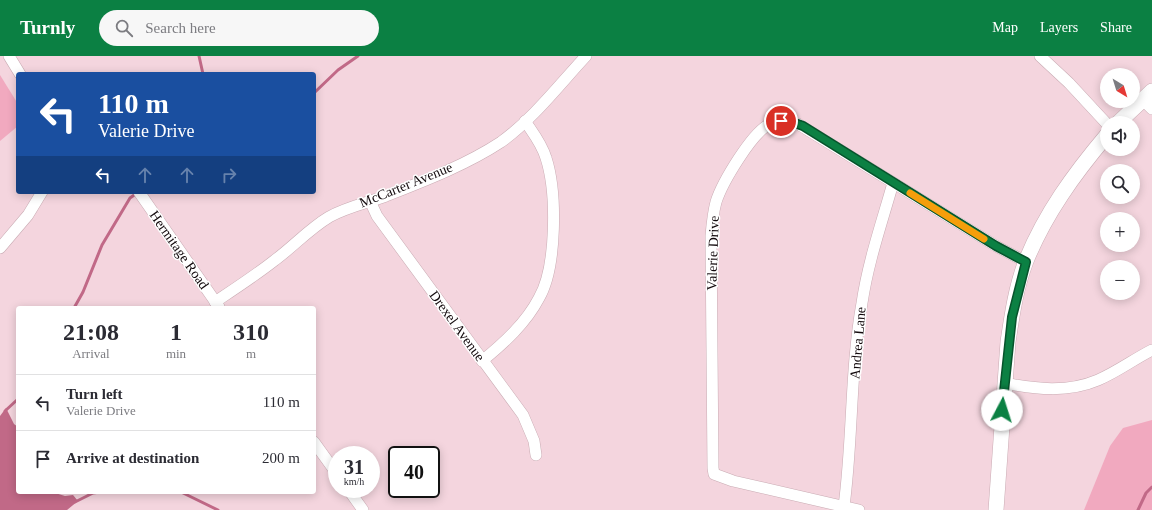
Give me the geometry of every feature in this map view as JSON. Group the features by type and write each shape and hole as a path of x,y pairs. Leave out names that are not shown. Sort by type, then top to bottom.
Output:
{"street":[{"path":"9,56 19,72"},
{"name":"McCarter Avenue","path":"218,305 276,260 320,223 345,210 457,165 490,148 511,134 586,56"},
{"path":"1040,56 1070,83 1100,116"},
{"path":"1127,116 1149,100"},
{"path":"482,361 501,345 522,323 534,307 546,283 550,266 553,230 552,195 548,166 541,146 525,121"},
{"name":"Valerie Drive","path":"859,510 733,481 714,474 711,236 713,217 724,183 760,131 776,122 792,122 803,126 996,246 1026,262"},
{"path":"996,510 1004,383 1012,317 1026,262 1057,200 1100,144"},
{"name":"Andrea Lane","path":"844,506 848,474 861,304 867,275 893,182"},
{"path":"0,248 28,215 41,194"},
{"name":"Hermitage Road","path":"140,194 185,261 218,305"},
{"name":"Drexel Avenue","path":"370,201 377,216 527,423 534,441 536,455"},
{"path":"1004,383 1040,389 1062,389 1079,386 1099,379 1152,350"},
{"path":"316,445 328,461"},
{"path":"355,498 364,510"}],"shaded area":[{"path":"0,75 16,101 16,128 0,141"},
{"path":"6,408 16,426 16,494 73,495 78,501 67,510 0,510 0,416"},
{"path":"1152,420 1152,510 1084,510 1110,446 1123,428"}],"waterway":[{"path":"199,56 203,72"},
{"path":"316,91 338,70 358,56"},
{"path":"75,306 83,292 102,245 130,198 136,194"},
{"path":"5,411 16,401"},
{"path":"1138,510 1146,493 1152,487"},
{"path":"75,502 91,494"},
{"path":"185,494 218,510"}],"slow traffic":[{"path":"910,193 984,239"}],"route":[{"path":"781,121 792,122 803,126 996,246 1026,262 1012,317 1008,342 1002,410"}]}
